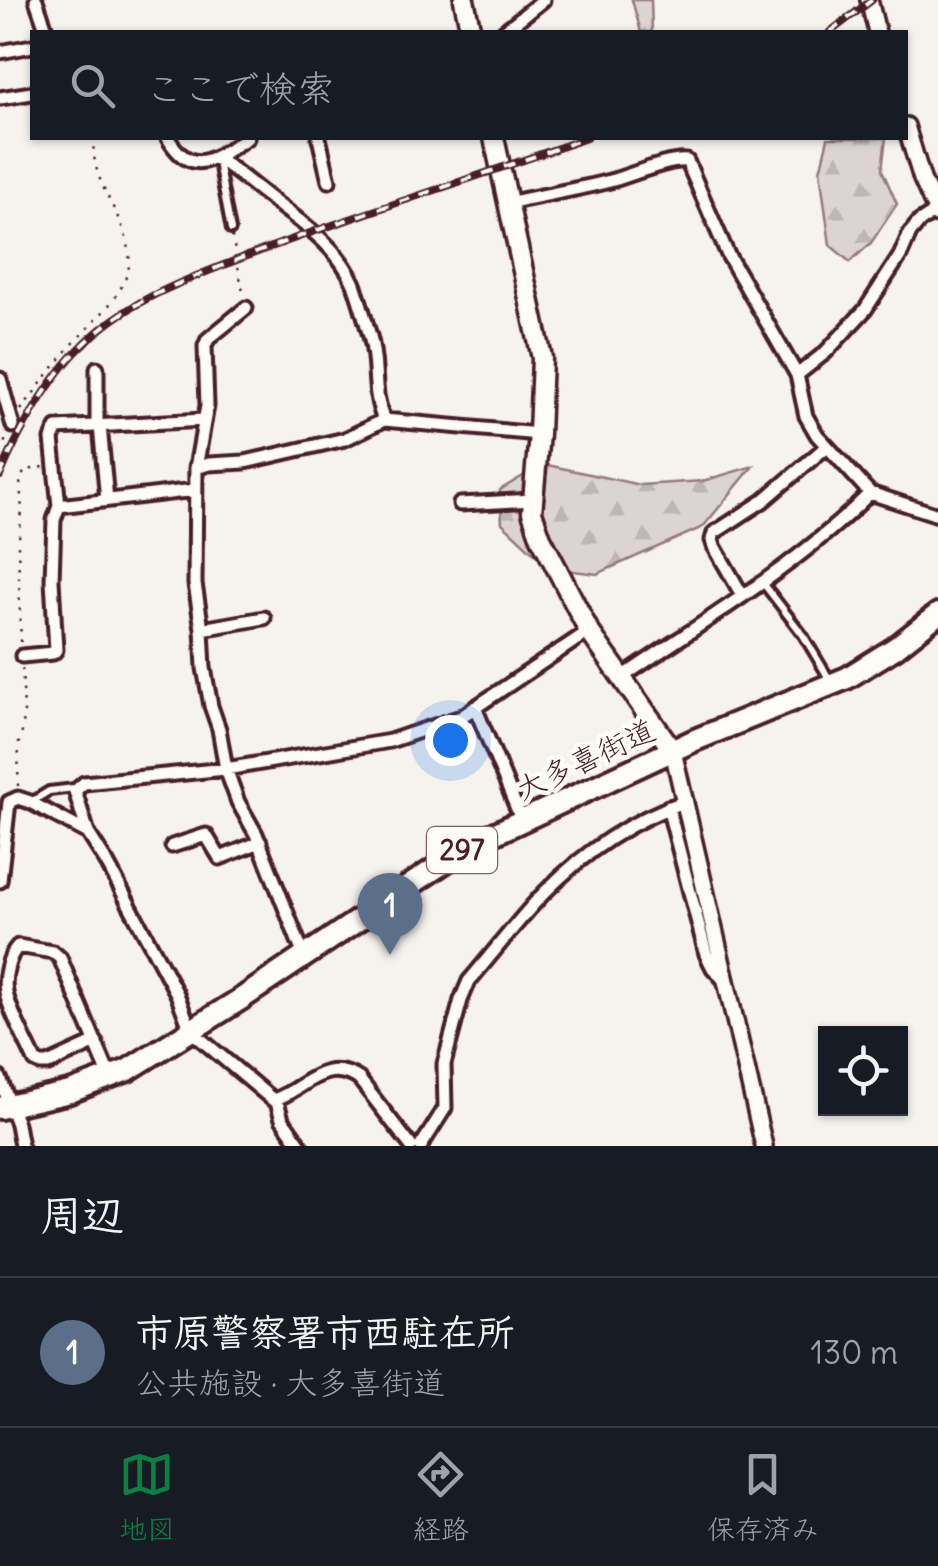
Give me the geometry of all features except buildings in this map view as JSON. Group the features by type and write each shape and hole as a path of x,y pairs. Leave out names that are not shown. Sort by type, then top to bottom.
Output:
{"highway":[{"name":"大多喜街道","path":"5,1107 70,1092 152,1056 458,852 672,751 833,685 880,659 938,614"}],"main road":[{"path":"464,0 471,30"},
{"path":"494,140 542,358 532,512 541,538 589,632 672,751"}],"street":[{"path":"36,0 46,30"},
{"path":"506,30 543,0"},
{"path":"869,0 876,30"},
{"path":"0,52 30,46"},
{"path":"0,98 30,94"},
{"path":"797,375 826,352 865,310 910,233 919,222 937,213 908,133"},
{"path":"169,140 186,160 206,161 244,140"},
{"path":"320,140 329,181"},
{"path":"217,158 313,230 346,271 372,340 374,386 384,420"},
{"path":"508,203 619,179 676,159 687,161 728,255 797,375 806,416 817,436 870,493 938,515"},
{"path":"246,308 208,339 206,346 208,380 196,468 195,584 204,668 226,769 238,802 260,842 304,956"},
{"path":"97,368 107,500"},
{"path":"0,379 12,426"},
{"path":"22,656 56,650 52,580 54,520 59,506 52,439 57,428 204,420"},
{"path":"196,468 245,462 345,439 384,420 540,434"},
{"path":"742,595 714,546 714,534 763,502 826,447"},
{"path":"59,506 196,490"},
{"path":"621,678 802,553 844,520 870,493"},
{"path":"460,504 533,500"},
{"path":"202,629 264,618"},
{"path":"411,1146 353,1074 325,1072 273,1100 191,1031 177,994 88,833 77,788 84,784 226,769 390,741 461,717 589,632"},
{"path":"475,707 522,820"},
{"path":"672,751 764,1146"},
{"path":"0,881 9,802 24,800 88,833"},
{"path":"421,1146 445,1108 444,1064 460,1000 469,981 554,882 634,822 686,801"},
{"path":"668,807 706,954 725,981"},
{"path":"172,846 206,835 220,858 260,842"},
{"path":"96,1042 48,1064 35,1061 6,993 14,948 53,952 60,958 96,1042 110,1077"},
{"path":"0,1078 5,1107 21,1146"},
{"path":"276,1099 282,1119 301,1146"}],"lane":[{"path":"217,158 231,230"},
{"path":"762,581 833,685"},
{"path":"24,800 48,791 77,788"}],"path":[{"path":"0,452 12,426 47,374 105,312 126,280 129,244 101,186 94,164 94,140"},
{"path":"231,230 246,308"},
{"path":"24,800 19,742 24,711 18,546 20,481 27,470 55,465"}],"green space":[{"path":"632,0 651,0 652,30 640,30"},
{"path":"828,140 886,140 882,170 897,204 871,243 850,262 830,245 820,171"},
{"path":"543,464 640,485 703,481 753,466 703,527 597,574 550,568 502,523 500,490"}],"railway":[{"path":"833,30 872,0"},
{"path":"0,476 25,425 57,374 99,331 138,304 289,240 580,140"}],"place":[{"name":"市原警察署市西駐在所","path":"390,955"}]}
